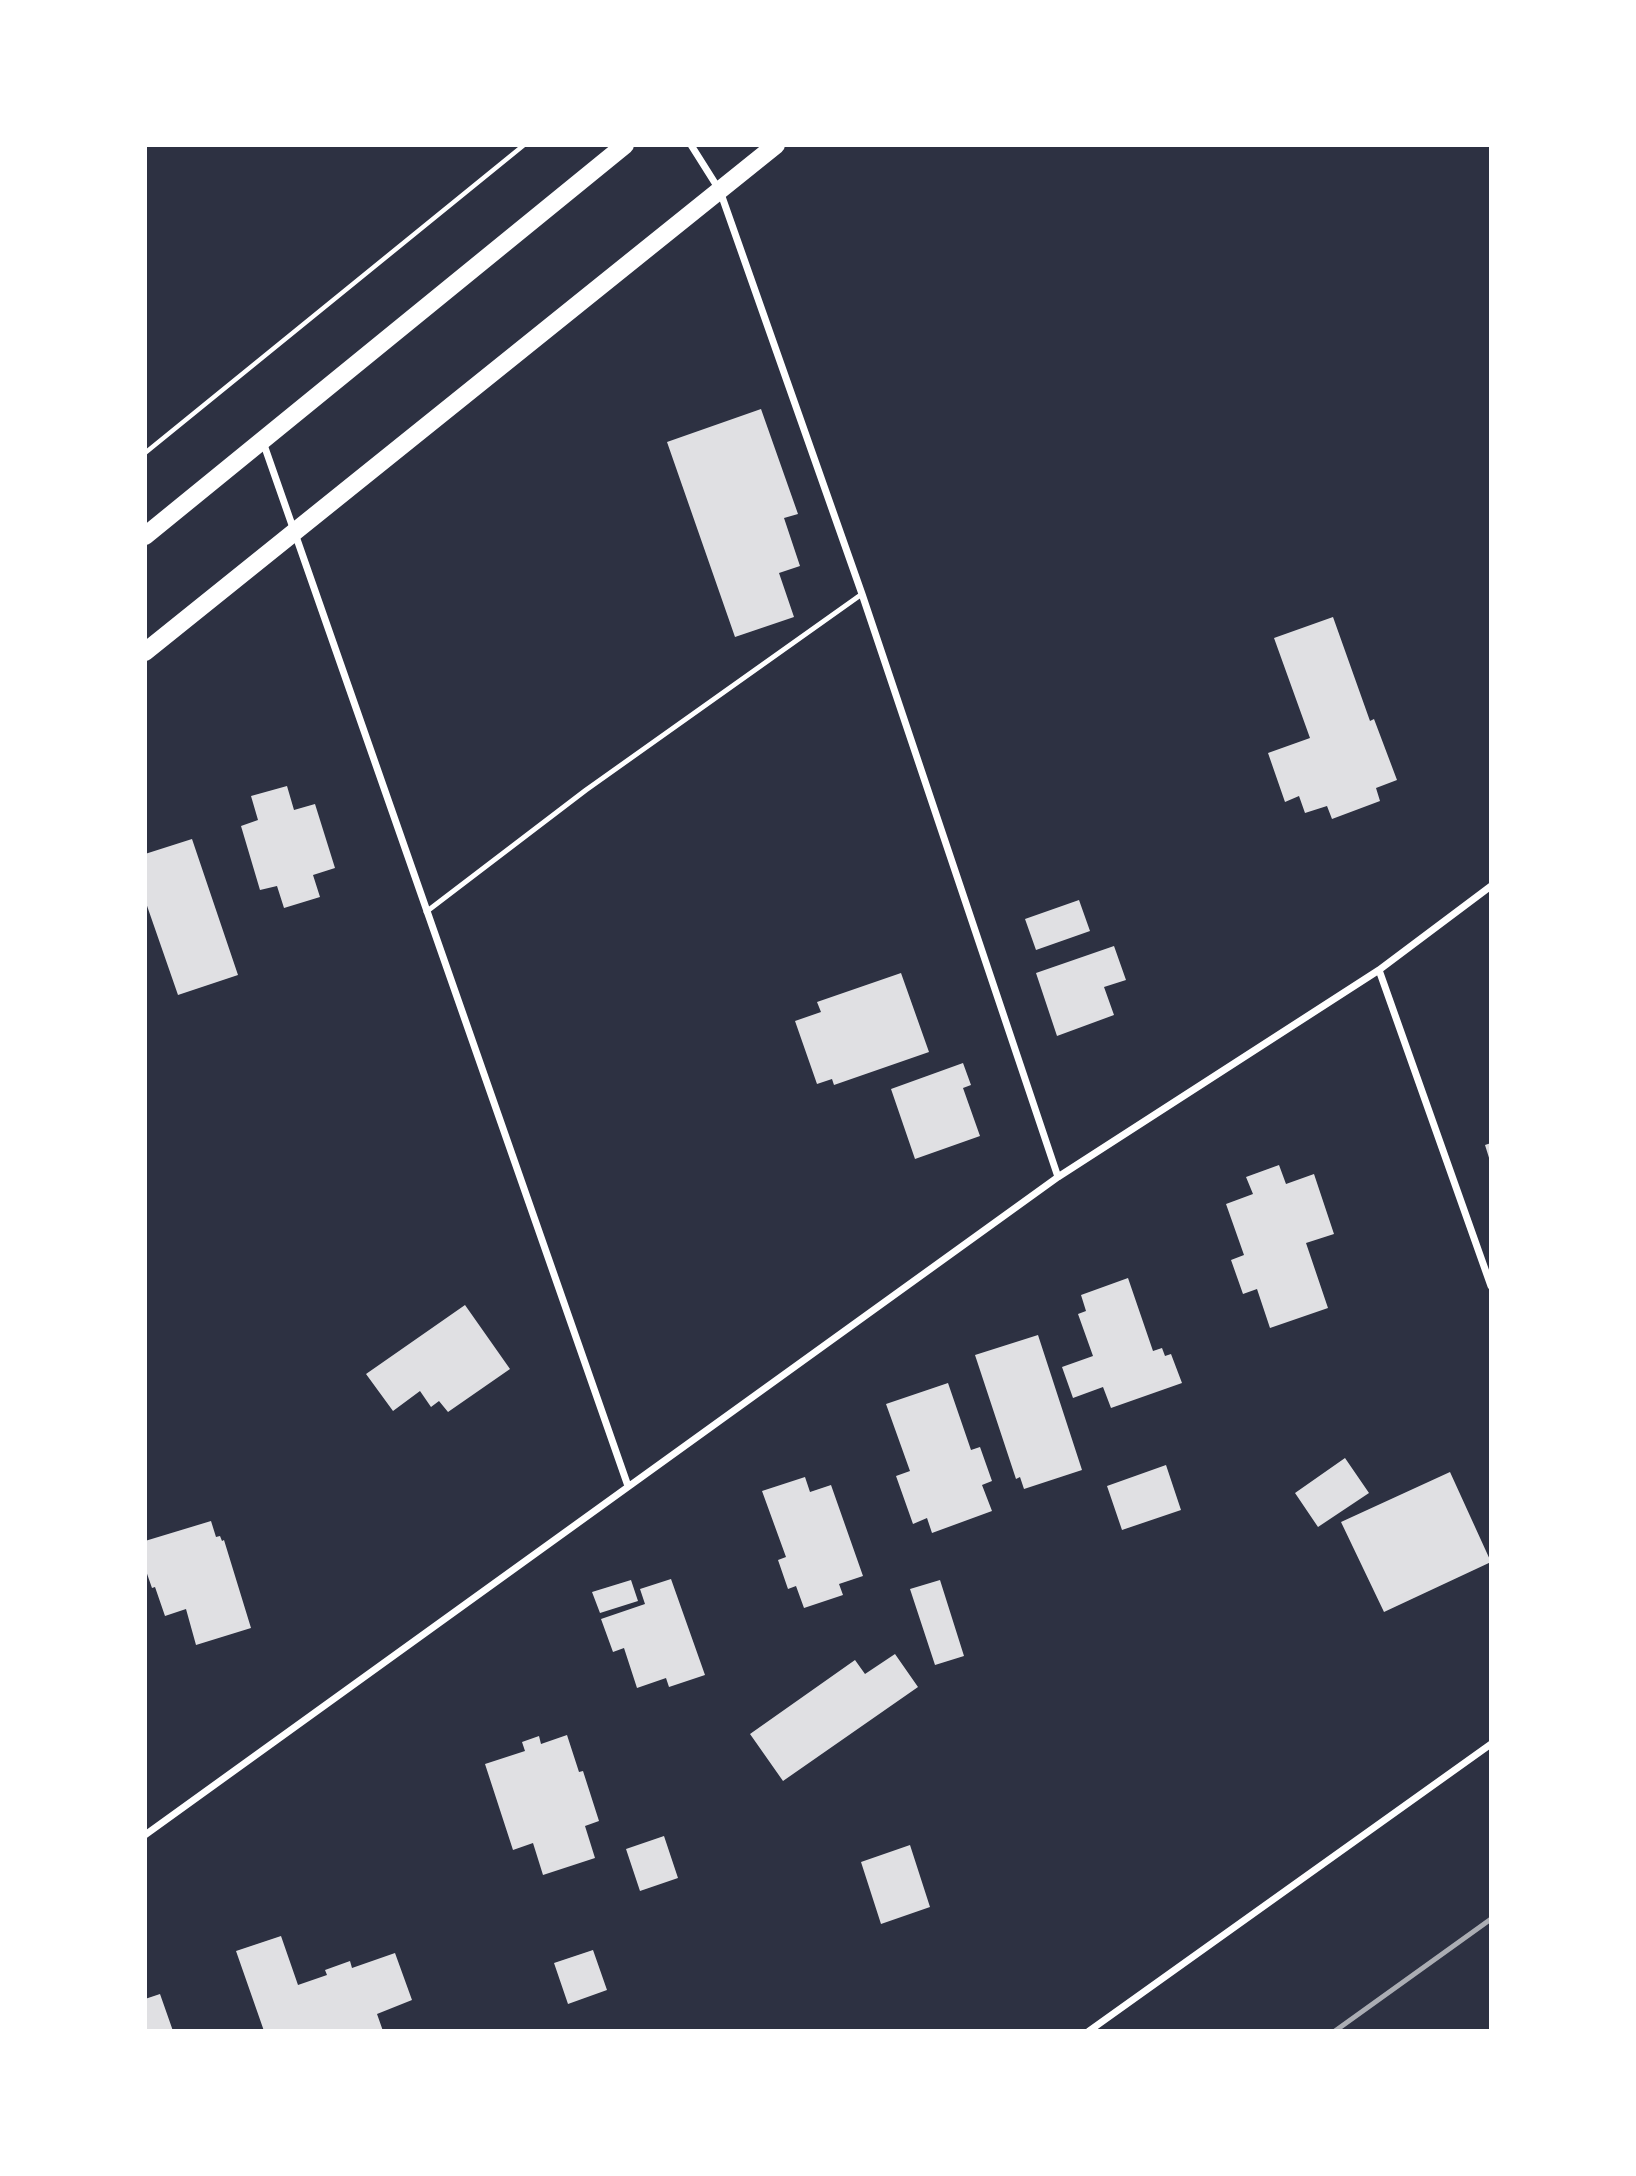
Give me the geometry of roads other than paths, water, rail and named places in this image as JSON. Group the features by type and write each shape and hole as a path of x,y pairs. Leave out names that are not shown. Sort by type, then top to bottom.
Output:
{"main road":[{"path":"145,536 625,145"},
{"path":"145,652 776,145"}],"street":[{"path":"691,145 720,191 862,594 1058,1177"},
{"path":"263,442 628,1486"},
{"path":"145,1835 1058,1177 1380,970 1491,887"},
{"path":"1380,970 1491,1286"},
{"path":"1089,2031 1491,1744"}],"lane":[{"path":"426,912 586,790 862,594"}],"railway":[{"path":"1335,2031 1491,1919"}]}
